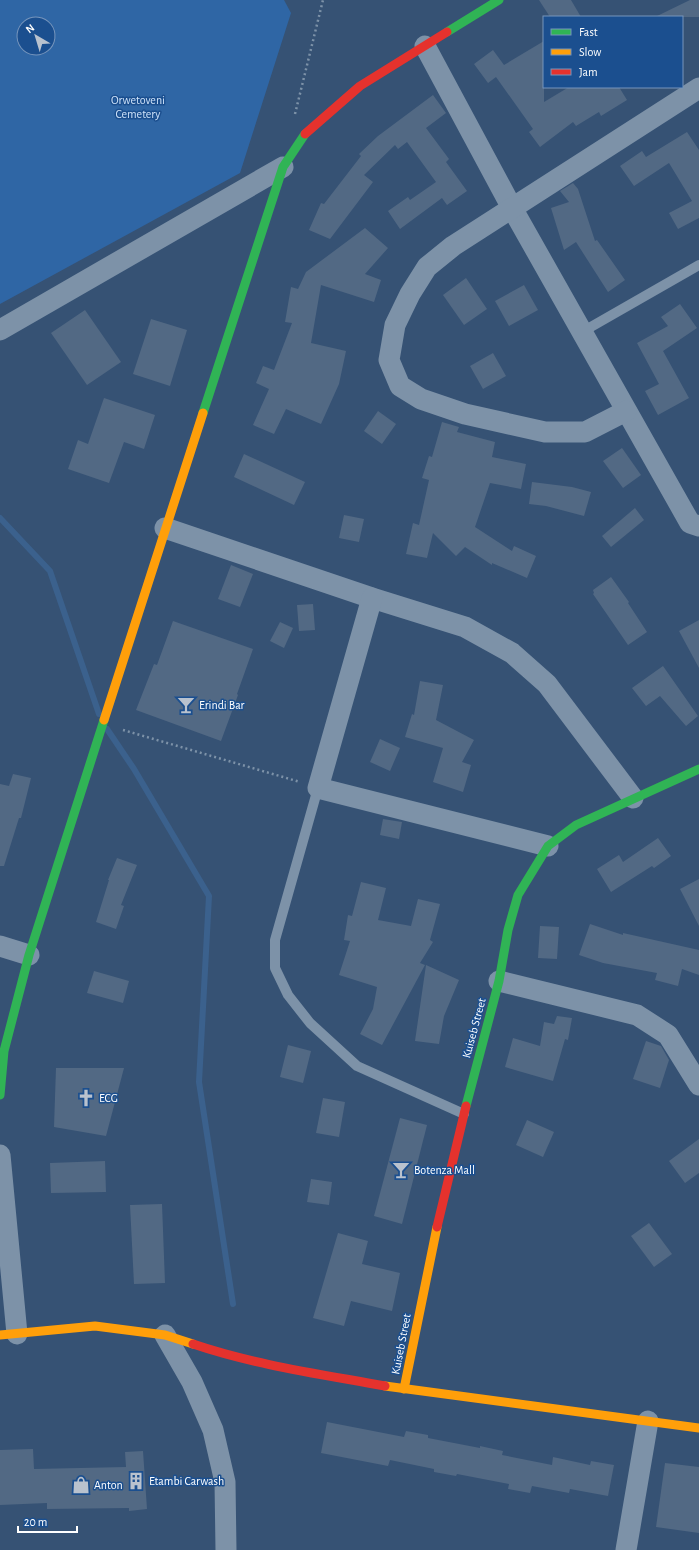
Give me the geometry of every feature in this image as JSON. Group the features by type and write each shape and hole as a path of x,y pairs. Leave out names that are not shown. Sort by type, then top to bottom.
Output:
{"street":[{"path":"0,1095 4,1051 29,955 282,167 304,135 360,86 499,0"},
{"path":"425,46 512,208 626,411 690,523 699,526"},
{"path":"626,411 585,432 545,432 465,414 421,399 400,386 389,360 395,325 410,294 427,267 453,246 699,88"},
{"path":"0,330 282,167"},
{"path":"165,528 372,598 465,627 512,653 547,684 633,798"},
{"path":"372,598 318,788 548,846"},
{"name":"Kuiseb Street","path":"404,1389 430,1257 464,1114 499,981 508,930 518,895 548,846 576,825 699,769"},
{"path":"0,946 29,955"},
{"path":"499,981 636,1015 668,1035 699,1085"},
{"path":"0,1154 9,1335 95,1326 165,1335 223,1354 290,1369 404,1389 648,1420 699,1428"},
{"path":"165,1335 192,1382 213,1430 225,1482 226,1550"},
{"path":"626,1550 648,1420"}],"lane":[{"path":"582,332 699,264"},
{"path":"318,788 275,940 275,968 288,995 310,1022 357,1066 464,1114"}],"path":[{"path":"294,122 323,0"},
{"path":"103,724 318,788"}],"green space":[{"name":"Orwetoveni Cemetery","path":"0,0 284,0 291,13 240,173 0,304"}],"building":[{"path":"539,0 571,0 580,16 549,16"},
{"path":"690,0 699,0 699,17 657,16"},
{"path":"543,42 544,102 567,88 620,88 627,100 601,116 599,112 576,126 573,122 540,147 529,132 533,129 496,77 488,83 474,64 493,50 504,65"},
{"path":"433,95 446,113 426,128 449,159 446,162 467,191 447,205 442,198 400,229 388,211 408,197 410,200 436,182 407,142 398,149 395,145 364,175 373,182 330,239 309,230 321,203 324,204 361,156 359,154 378,136"},
{"path":"687,132 699,150 699,218 678,229 669,213 692,201 669,163 634,186 620,166 642,151 646,157"},
{"path":"573,183 578,189 595,241 597,240 625,280 608,292 576,242 564,250 551,208 569,202 560,191"},
{"path":"365,228 388,248 365,274 381,280 374,302 321,285 311,343 346,351 339,384 321,424 286,409 274,434 253,425 269,389 256,383 263,366 274,370 292,323 285,322 291,287 298,289 306,272"},
{"path":"466,278 487,309 464,325 443,295"},
{"path":"524,285 538,310 509,326 495,301"},
{"path":"680,304 697,328 663,351 689,398 658,415 645,391 659,384 637,343 668,326 661,317"},
{"path":"85,310 121,362 87,385 51,333"},
{"path":"151,319 187,330 170,386 133,374"},
{"path":"493,353 506,376 483,389 470,366"},
{"path":"104,398 155,415 144,449 124,442 109,483 68,469 78,440 88,444"},
{"path":"378,411 396,424 382,444 364,431"},
{"path":"442,422 459,427 457,432 495,442 492,457 526,464 521,489 490,483 475,527 512,551 514,546 536,556 527,578 492,563 492,565 465,547 456,556 433,533 427,558 406,554 413,523 419,525 429,480 422,478 429,456 432,457"},
{"path":"622,448 641,475 623,488 603,461"},
{"path":"244,454 305,482 294,505 234,477"},
{"path":"532,482 572,487 591,492 584,516 546,506 529,504"},
{"path":"635,508 644,520 611,547 602,536"},
{"path":"344,515 364,519 359,542 339,538"},
{"path":"231,565 253,574 240,607 218,599"},
{"path":"611,577 629,602 628,603 647,632 628,645 593,594 593,590"},
{"path":"313,604 315,630 299,631 297,605"},
{"path":"699,620 699,668 679,631"},
{"path":"173,621 253,649 221,741 136,710 154,664 157,665"},
{"path":"280,622 293,628 284,648 270,641"},
{"path":"663,666 698,716 686,726 660,696 646,706 632,688"},
{"path":"420,681 443,685 436,720 474,740 462,762 471,765 463,792 433,782 443,748 405,737 412,714 414,715"},
{"path":"380,739 400,748 390,771 370,762"},
{"path":"13,774 31,778 21,818 19,818 4,866 0,866 0,784 9,786"},
{"path":"383,819 402,822 399,839 380,835"},
{"path":"658,838 671,856 654,868 652,866 611,892 597,869 619,855 623,862"},
{"path":"117,858 137,865 121,905 124,906 116,929 96,922 108,880"},
{"path":"699,879 699,926 680,889"},
{"path":"361,882 386,888 378,920 411,926 418,899 440,904 430,940 433,942 420,963 425,965 382,1045 360,1034 373,1009 377,987 339,975 350,941 344,940 348,915 352,916"},
{"path":"590,924 623,935 623,933 699,950 699,975 682,969 678,986 655,980 657,973 603,963 579,955"},
{"path":"540,926 559,927 557,959 538,958"},
{"path":"426,965 459,980 444,1016 439,1044 415,1041"},
{"path":"94,971 129,981 123,1003 87,993"},
{"path":"557,1016 572,1018 568,1040 565,1039 553,1081 505,1067 513,1038 540,1046 544,1022 554,1024"},
{"path":"646,1041 661,1046 669,1060 660,1088 633,1079"},
{"path":"288,1045 311,1051 303,1083 280,1077"},
{"name":"ECG","path":"56,1068 124,1068 106,1136 54,1127"},
{"path":"323,1098 345,1102 339,1137 316,1133"},
{"name":"Botenza Mall","path":"400,1118 427,1125 402,1224 374,1216"},
{"path":"527,1120 554,1132 543,1157 516,1145"},
{"path":"699,1139 699,1173 685,1183 669,1161"},
{"path":"105,1161 106,1192 51,1193 50,1163"},
{"path":"311,1179 332,1182 329,1205 307,1202"},
{"path":"162,1204 165,1283 134,1284 130,1205"},
{"path":"649,1223 672,1254 654,1267 631,1236"},
{"path":"338,1233 368,1241 362,1264 400,1273 392,1311 351,1301 344,1326 313,1318"},
{"path":"327,1422 404,1437 406,1431 428,1435 428,1438 503,1451 502,1455 552,1465 553,1457 590,1465 591,1461 614,1465 608,1496 570,1489 569,1493 532,1486 530,1493 508,1489 509,1484 457,1474 456,1476 434,1472 434,1469 390,1460 388,1466 321,1453"},
{"path":"33,1449 34,1469 126,1467 125,1452 143,1451 147,1509 129,1511 129,1508 47,1509 47,1503 0,1505 0,1450"},
{"path":"665,1463 699,1467 699,1533 656,1527"}],"waterway":[{"path":"0,518 50,571 99,714"},
{"path":"107,729 134,769 209,896 199,1082 233,1304"}],"traffic: fast":[{"path":"447,32 499,0"},
{"path":"203,413 283,167 305,134"},
{"path":"0,1095 4,1051 29,955 104,720"},
{"path":"466,1106 499,981 508,930 518,895 548,846 576,825 699,769"}],"traffic: slow":[{"path":"104,720 203,413"},
{"path":"404,1389 437,1227"},
{"path":"0,1335 95,1326 165,1335 193,1344"},
{"path":"385,1386 699,1428"}],"traffic: jam":[{"path":"305,134 360,86 447,32"},
{"path":"437,1227 466,1106"},
{"path":"193,1344 240,1358 385,1386"}],"place":[{"name":"Erindi Bar","path":"186,705"},
{"name":"ECG","path":"86,1098"},
{"name":"Botenza Mall","path":"401,1170"},
{"name":"Etambi Carwash","path":"136,1481"},
{"name":"Anton","path":"81,1485"}]}
